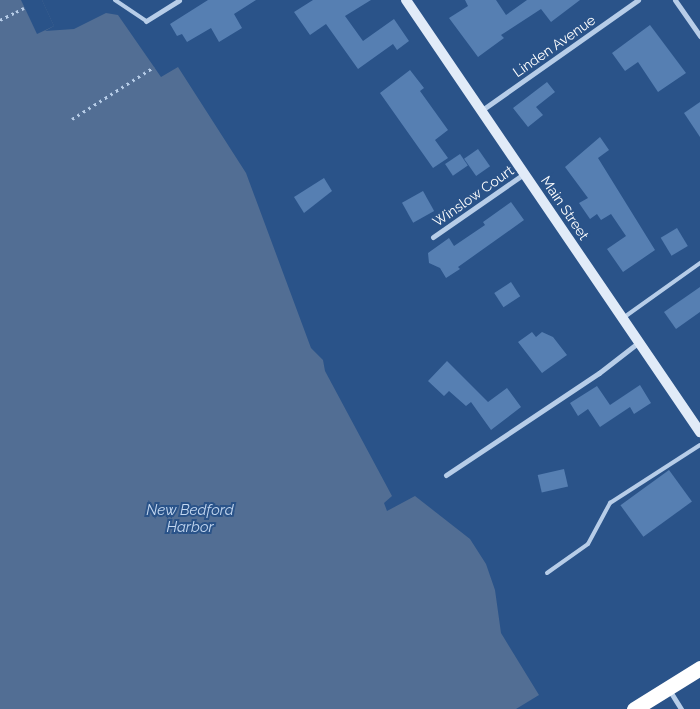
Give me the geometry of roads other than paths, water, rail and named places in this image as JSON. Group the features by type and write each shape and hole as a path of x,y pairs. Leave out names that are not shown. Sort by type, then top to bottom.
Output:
{"highway":[{"path":"634,709 700,668"}],"main road":[{"name":"Main Street","path":"406,0 700,432"}],"street":[{"path":"146,21 179,0"},
{"name":"Linden Avenue","path":"482,110 638,0"},
{"path":"675,0 700,36"},
{"name":"Winslow Court","path":"433,237 525,173"},
{"path":"446,475 599,373 640,342"},
{"path":"668,688 682,709"}],"lane":[{"path":"116,0 146,21"},
{"path":"623,318 700,263"},
{"path":"547,573 588,544 610,503 700,445"}],"water":[{"name":"New Bedford Harbor","path":"0,0 42,0 54,26 45,31 74,29 106,13 118,15 161,77 178,67 246,173 311,348 323,360 325,371 392,496 384,503 387,511 415,496 470,539 486,564 495,590 501,633 539,695 516,709 0,709"}]}
